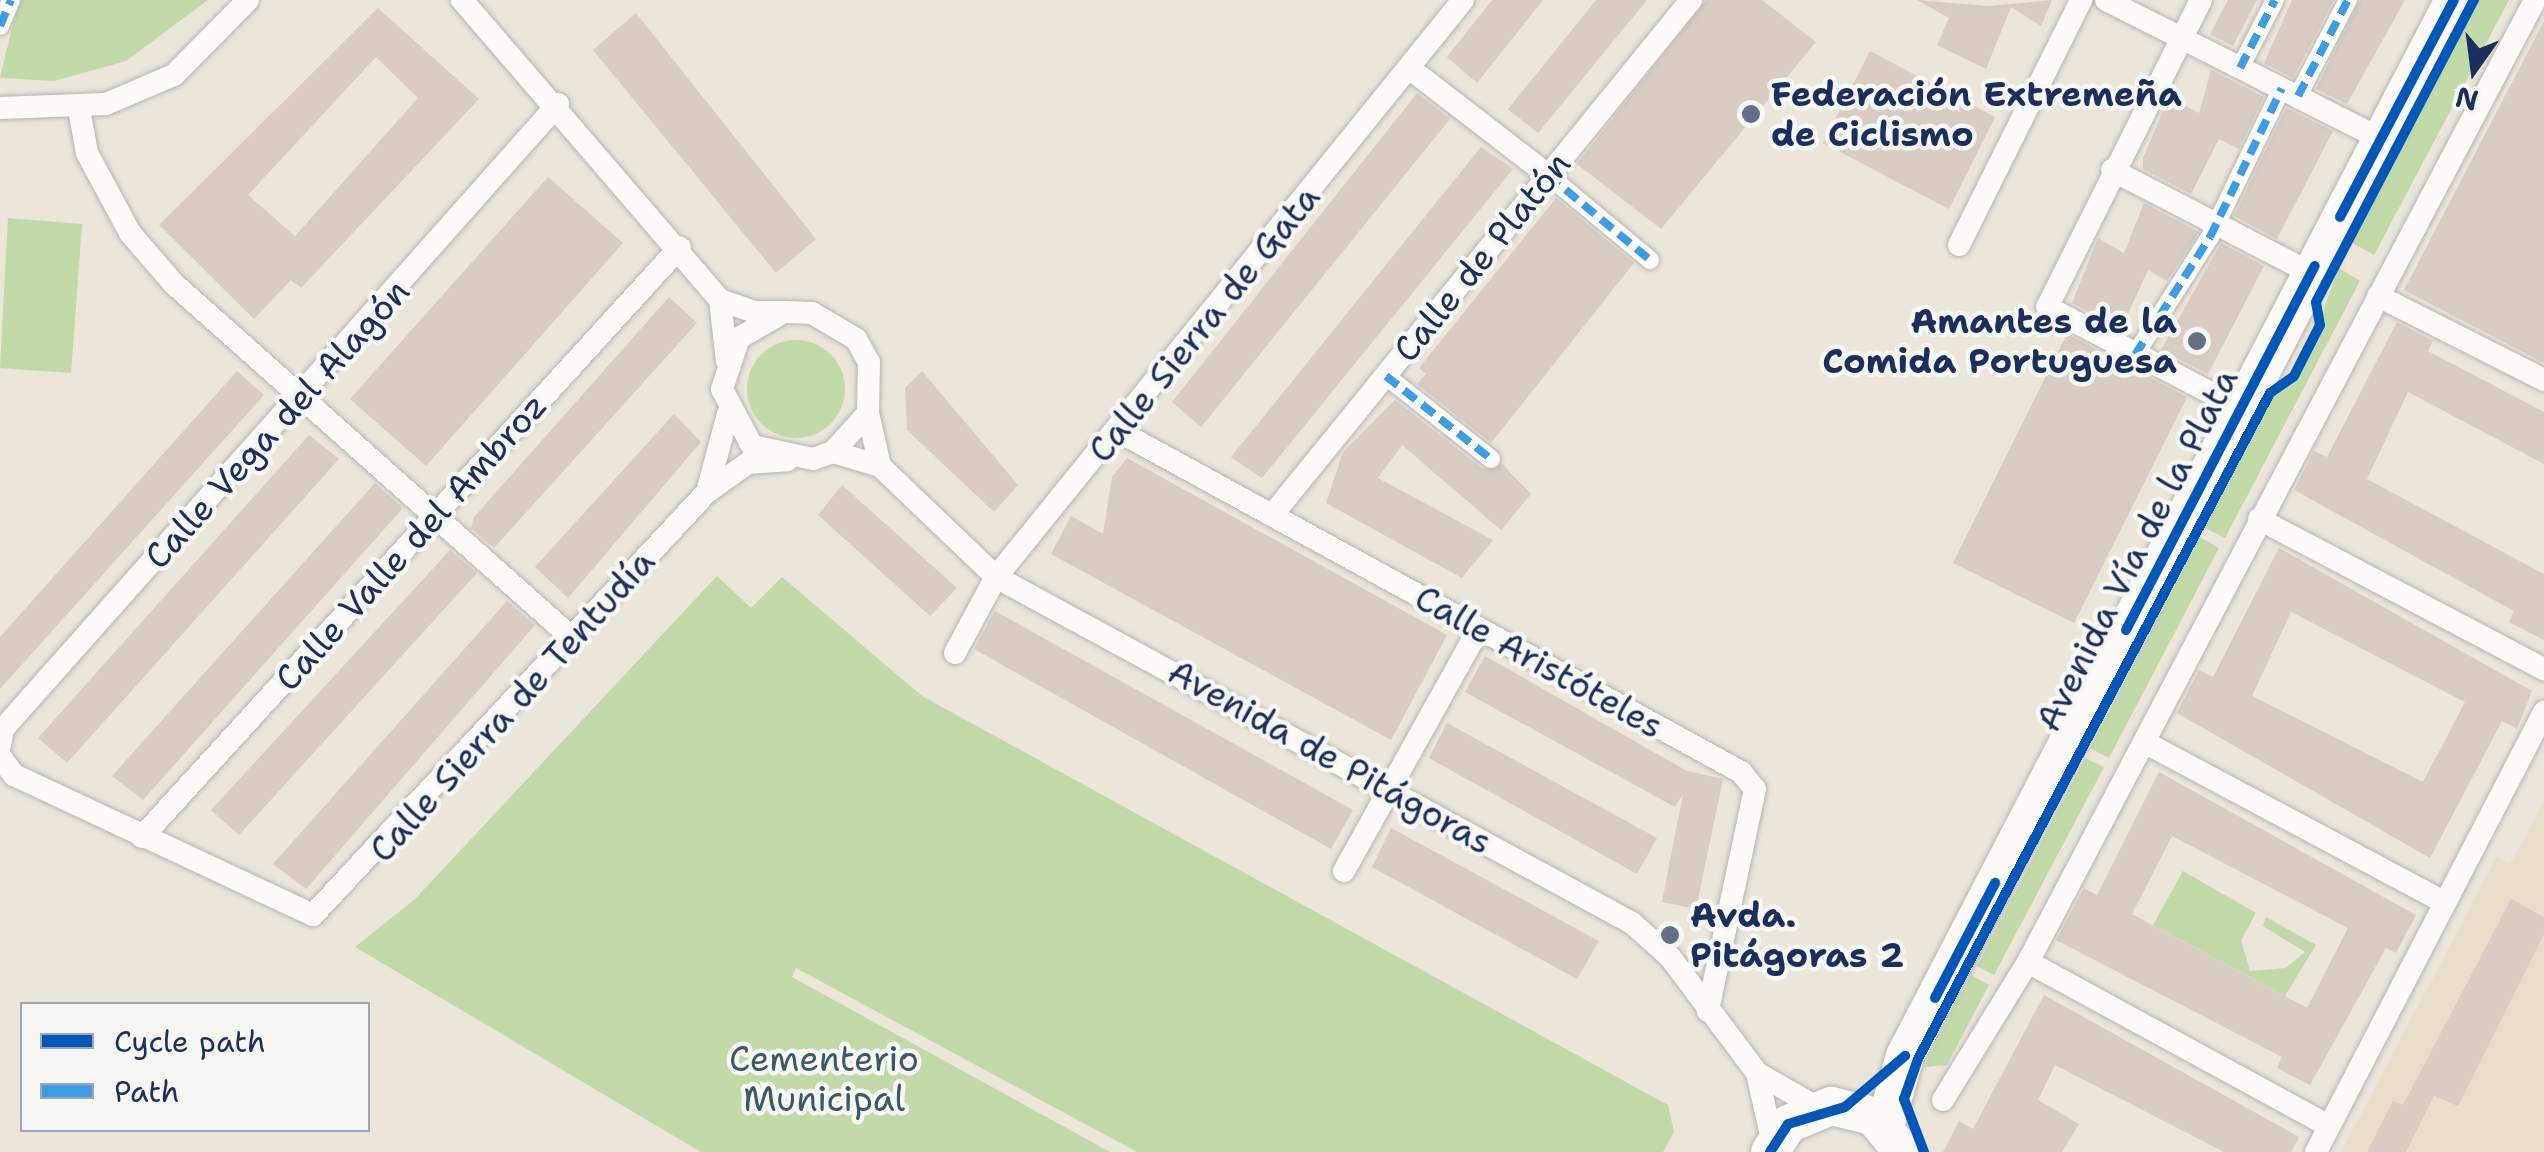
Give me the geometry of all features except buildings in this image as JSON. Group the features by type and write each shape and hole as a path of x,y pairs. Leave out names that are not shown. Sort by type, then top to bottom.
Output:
{"main road":[{"name":"Avenida Vía de la Plata","path":"1894,1139 1905,1056 2454,0"},
{"name":"Avenida Vía de la Plata","path":"1771,1148 1905,1056"},
{"path":"1832,1107 1894,1139"}],"street":[{"path":"0,26 11,0"},
{"path":"0,108 79,109 174,75 248,0"},
{"path":"462,0 558,104 720,300 728,414 752,446 788,460 833,452 868,413"},
{"name":"Calle Sierra de Gata","path":"955,653 996,577 1120,432 1463,0"},
{"name":"Calle de Platón","path":"1273,514 1690,0"},
{"path":"1959,245 2081,0"},
{"path":"2106,0 2381,139"},
{"path":"2201,0 2046,307 2242,409"},
{"path":"2240,68 2275,0"},
{"path":"2135,355 2348,0"},
{"path":"1943,1100 2028,962 2535,0"},
{"path":"1409,68 1650,260"},
{"name":"Calle Vega del Alagón","path":"0,745 4,729 302,398 558,104"},
{"path":"79,109 87,153 130,233 432,519 572,638"},
{"path":"2112,170 2311,273"},
{"name":"Calle Valle del Ambroz","path":"142,837 680,247"},
{"path":"2378,296 2544,380"},
{"path":"720,300 784,312 812,312 856,340 871,375 868,413 880,466"},
{"path":"727,360 739,338 784,312"},
{"path":"1386,376 1492,459"},
{"name":"Calle Sierra de Tentudía","path":"707,492 728,414"},
{"name":"Calle Aristóteles","path":"1120,432 1737,770 1755,789 1708,1011"},
{"name":"Avenida de Pitágoras","path":"833,452 880,466 996,577 1390,787 1632,924 1757,1073"},
{"name":"Calle Sierra de Tentudía","path":"142,837 312,915 707,492 748,464 788,460"},
{"path":"2259,518 2544,669"},
{"path":"1344,872 1478,630"},
{"path":"2316,1152 2544,712"},
{"path":"2144,742 2446,903"},
{"path":"0,756 14,775 142,837"},
{"path":"2028,962 2329,1126"},
{"path":"1757,1073 1832,1107"},
{"path":"1757,1073 1771,1148"}],"shaded area":[{"path":"2544,802 2544,1152 2341,1152 2497,857 2510,864"}],"green space":[{"path":"19,0 208,0 126,61 54,81 0,78"},
{"path":"2479,0 2509,0 2374,255 2351,242"},
{"path":"8,218 82,224 71,373 0,368"},
{"path":"2339,268 2360,281 2225,538 2205,528 2274,394 2298,378"},
{"path":"796,340 815,344 831,354 841,370 845,389 841,408 831,424 815,434 796,438 777,434 761,424 751,408 747,389 751,370 761,354 777,344"},
{"path":"2200,537 2219,548 2109,758 2090,748"},
{"name":"Cementerio Municipal","path":"717,576 751,608 782,577 922,696 1668,1105 1674,1132 1663,1152 1137,1152 796,968 792,977 1110,1152 701,1152 355,947 415,899"},
{"path":"2085,758 2104,767 1994,975 1977,966"},
{"path":"2183,871 2256,913 2241,940 2250,971 2286,968 2305,952 2263,926 2266,917 2316,945 2285,996 2153,925"},
{"path":"1971,975 1989,985 1947,1065 1924,1067"}],"marked path":[{"path":"0,26 11,0"},
{"path":"2240,68 2275,0"},
{"path":"2298,96 2348,0"},
{"path":"2135,355 2210,237 2282,88"},
{"path":"1548,175 1650,260"},
{"path":"1386,376 1491,459"}],"cycle path":[{"path":"2340,217 2454,0"},
{"path":"1924,1152 1904,1099 1918,1059 2270,393 2294,376 2320,325 2316,302 2474,0"},
{"path":"2126,630 2315,266"},
{"path":"1935,998 1995,883"},
{"path":"1770,1152 1788,1124 1845,1107 1905,1056"}],"place":[{"name":"Federación Extremeña de Ciclismo","path":"1751,114"},
{"name":"Amantes de la Comida Portuguesa","path":"2197,341"},
{"name":"Avda. Pitágoras 2","path":"1670,935"}]}
